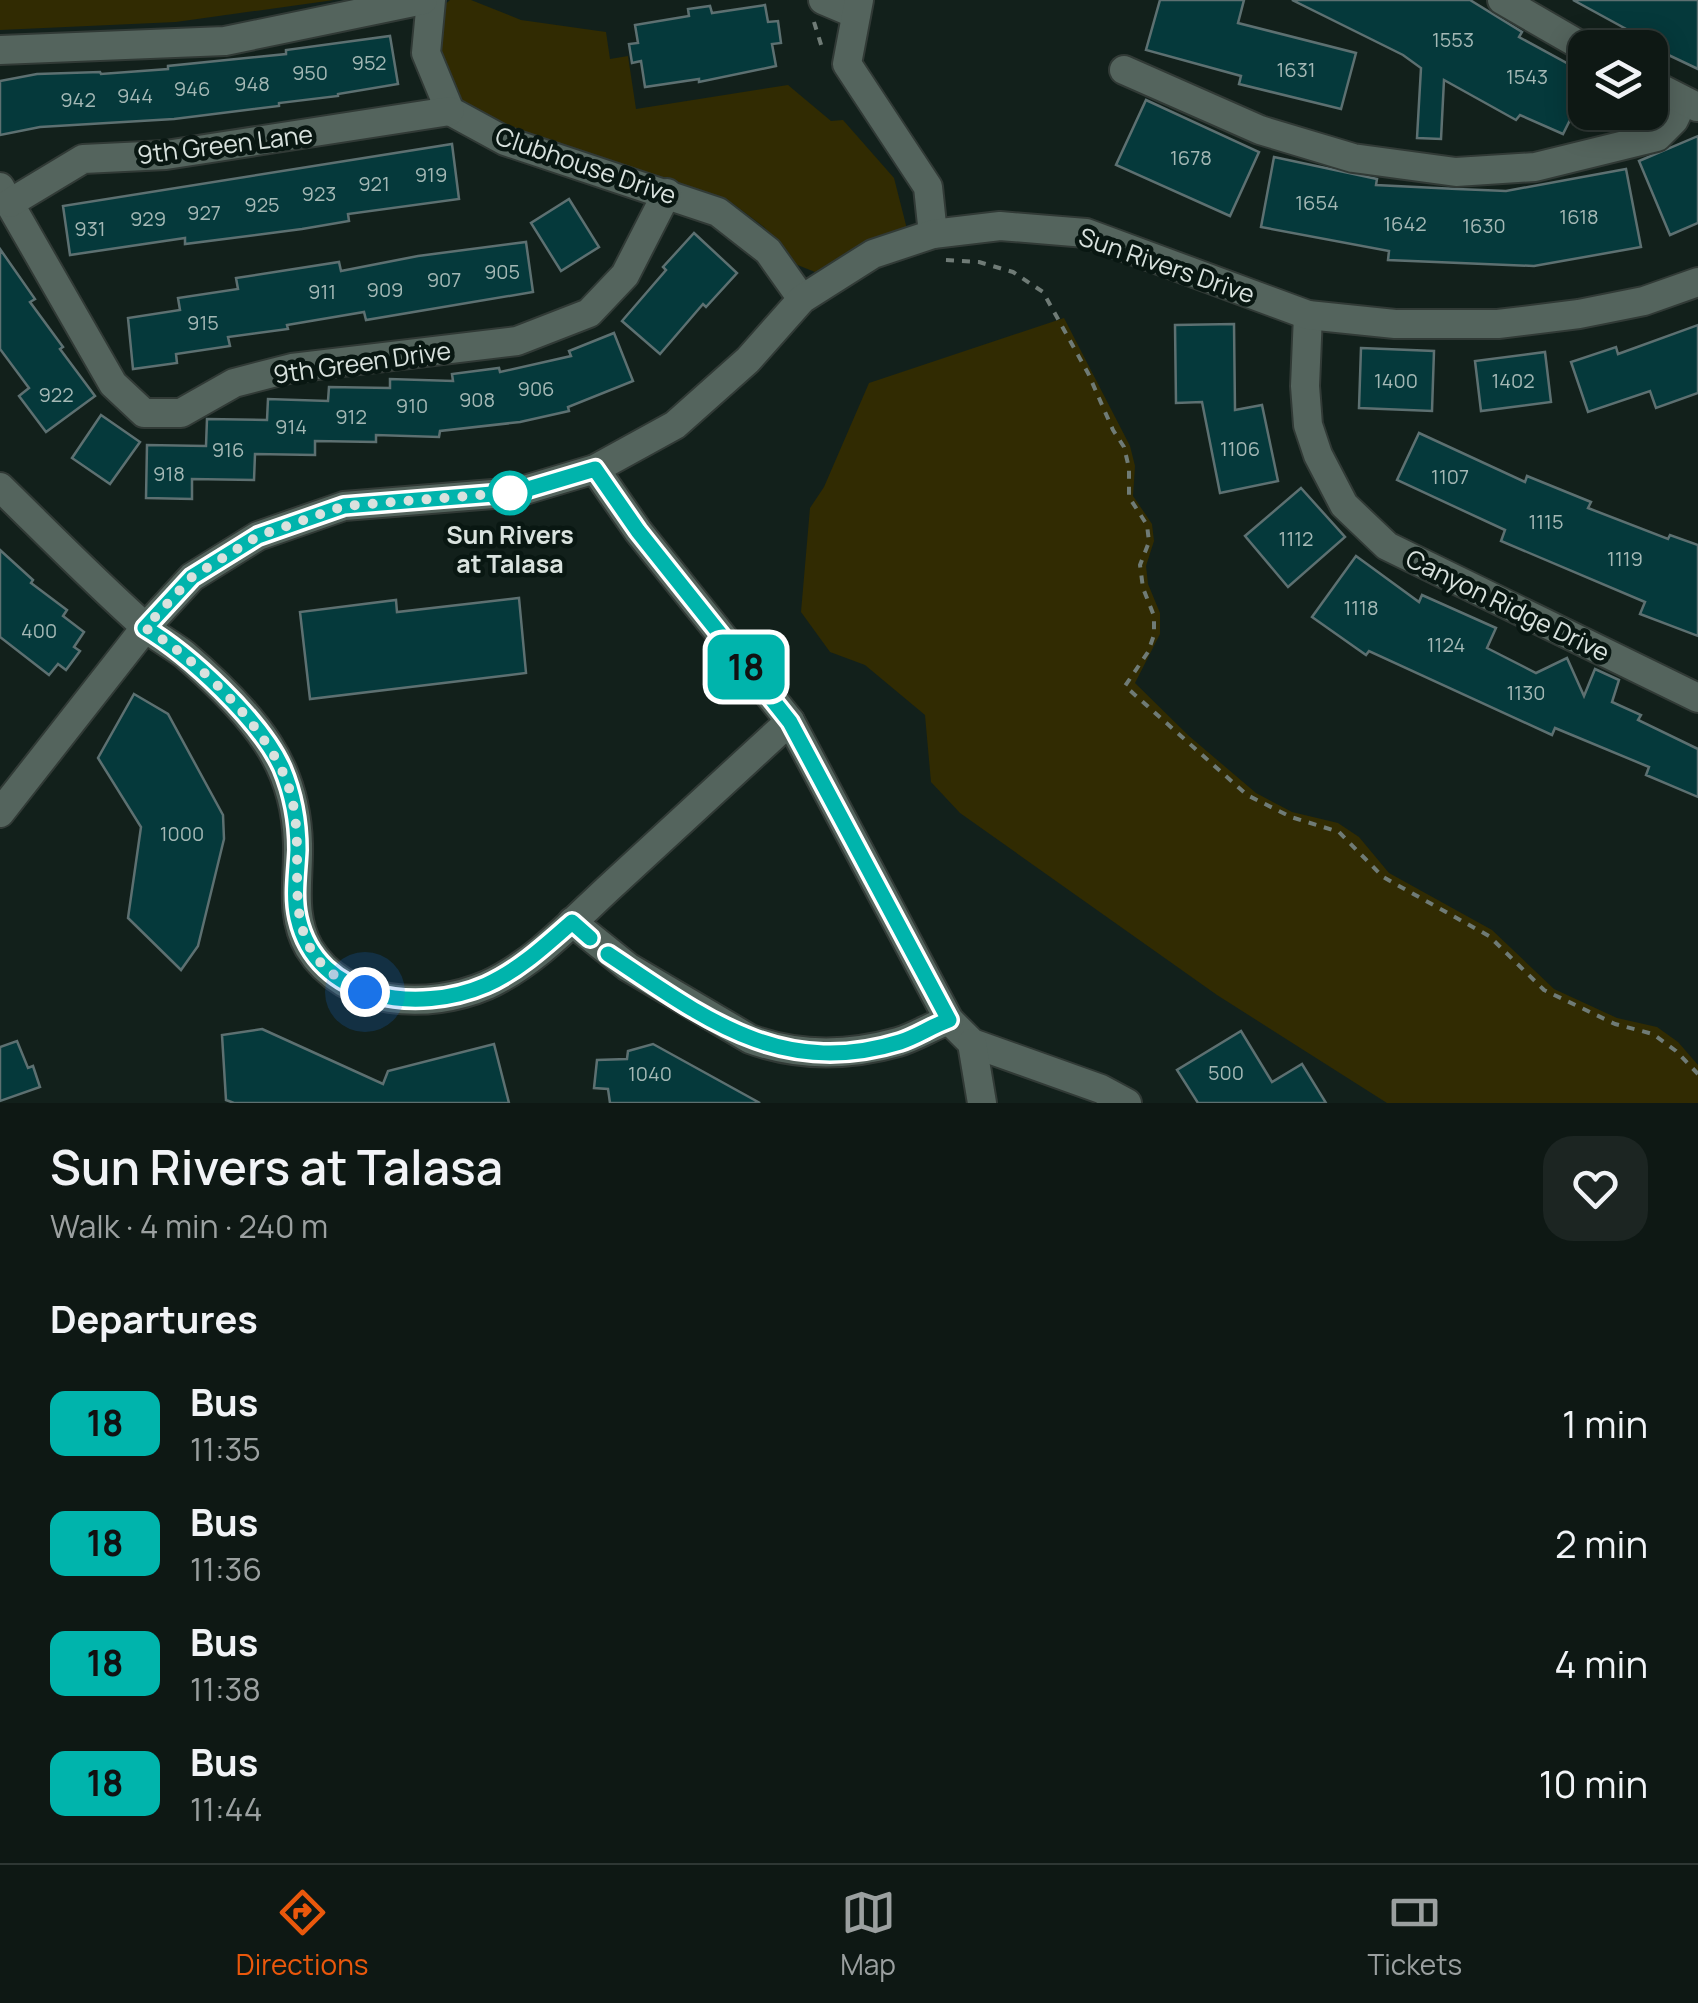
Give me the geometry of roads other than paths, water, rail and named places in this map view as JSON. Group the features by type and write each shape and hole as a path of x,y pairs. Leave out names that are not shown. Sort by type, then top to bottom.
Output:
{"street":[{"path":"0,50 225,41 424,0"},
{"path":"431,0 426,53 450,111"},
{"path":"823,0 857,7 847,64 928,187 937,247"},
{"path":"1502,0 1568,38"},
{"path":"1124,70 1260,130 1353,158 1456,172 1535,167 1657,137 1690,104"},
{"name":"Clubhouse Drive","path":"450,111 505,141 718,212 768,251 802,299"},
{"name":"9th Green Lane","path":"5,195 82,159 166,155 450,111"},
{"name":"9th Green Drive","path":"5,195 113,384 144,413 162,413 181,412 234,384 292,368 517,342 589,314 624,274 667,193"},
{"name":"Sun Rivers Drive","path":"0,812 145,628 192,577 258,536 344,506 518,492 595,469 675,425 748,360 802,299 873,254 937,247 1000,226 1086,233 1308,314 1395,324 1498,324 1579,314 1644,301 1698,282"},
{"name":"Canyon Ridge Drive","path":"1308,314 1308,426 1318,455 1344,504 1388,546 1698,698"},
{"path":"595,469 638,531 790,722 949,1020 972,1043 1127,1103"},
{"path":"0,487 145,628 204,673 254,726 276,758 290,790 296,818 298,919 309,947 336,977 365,992 387,998 447,997 500,978 572,922 790,722"},
{"path":"572,922 628,967 750,1039 771,1047 805,1054 832,1054 901,1042 949,1020"},
{"path":"972,1043 982,1103"}],"place":[{"name":"Sun Rivers at Talasa","path":"510,493"}]}
